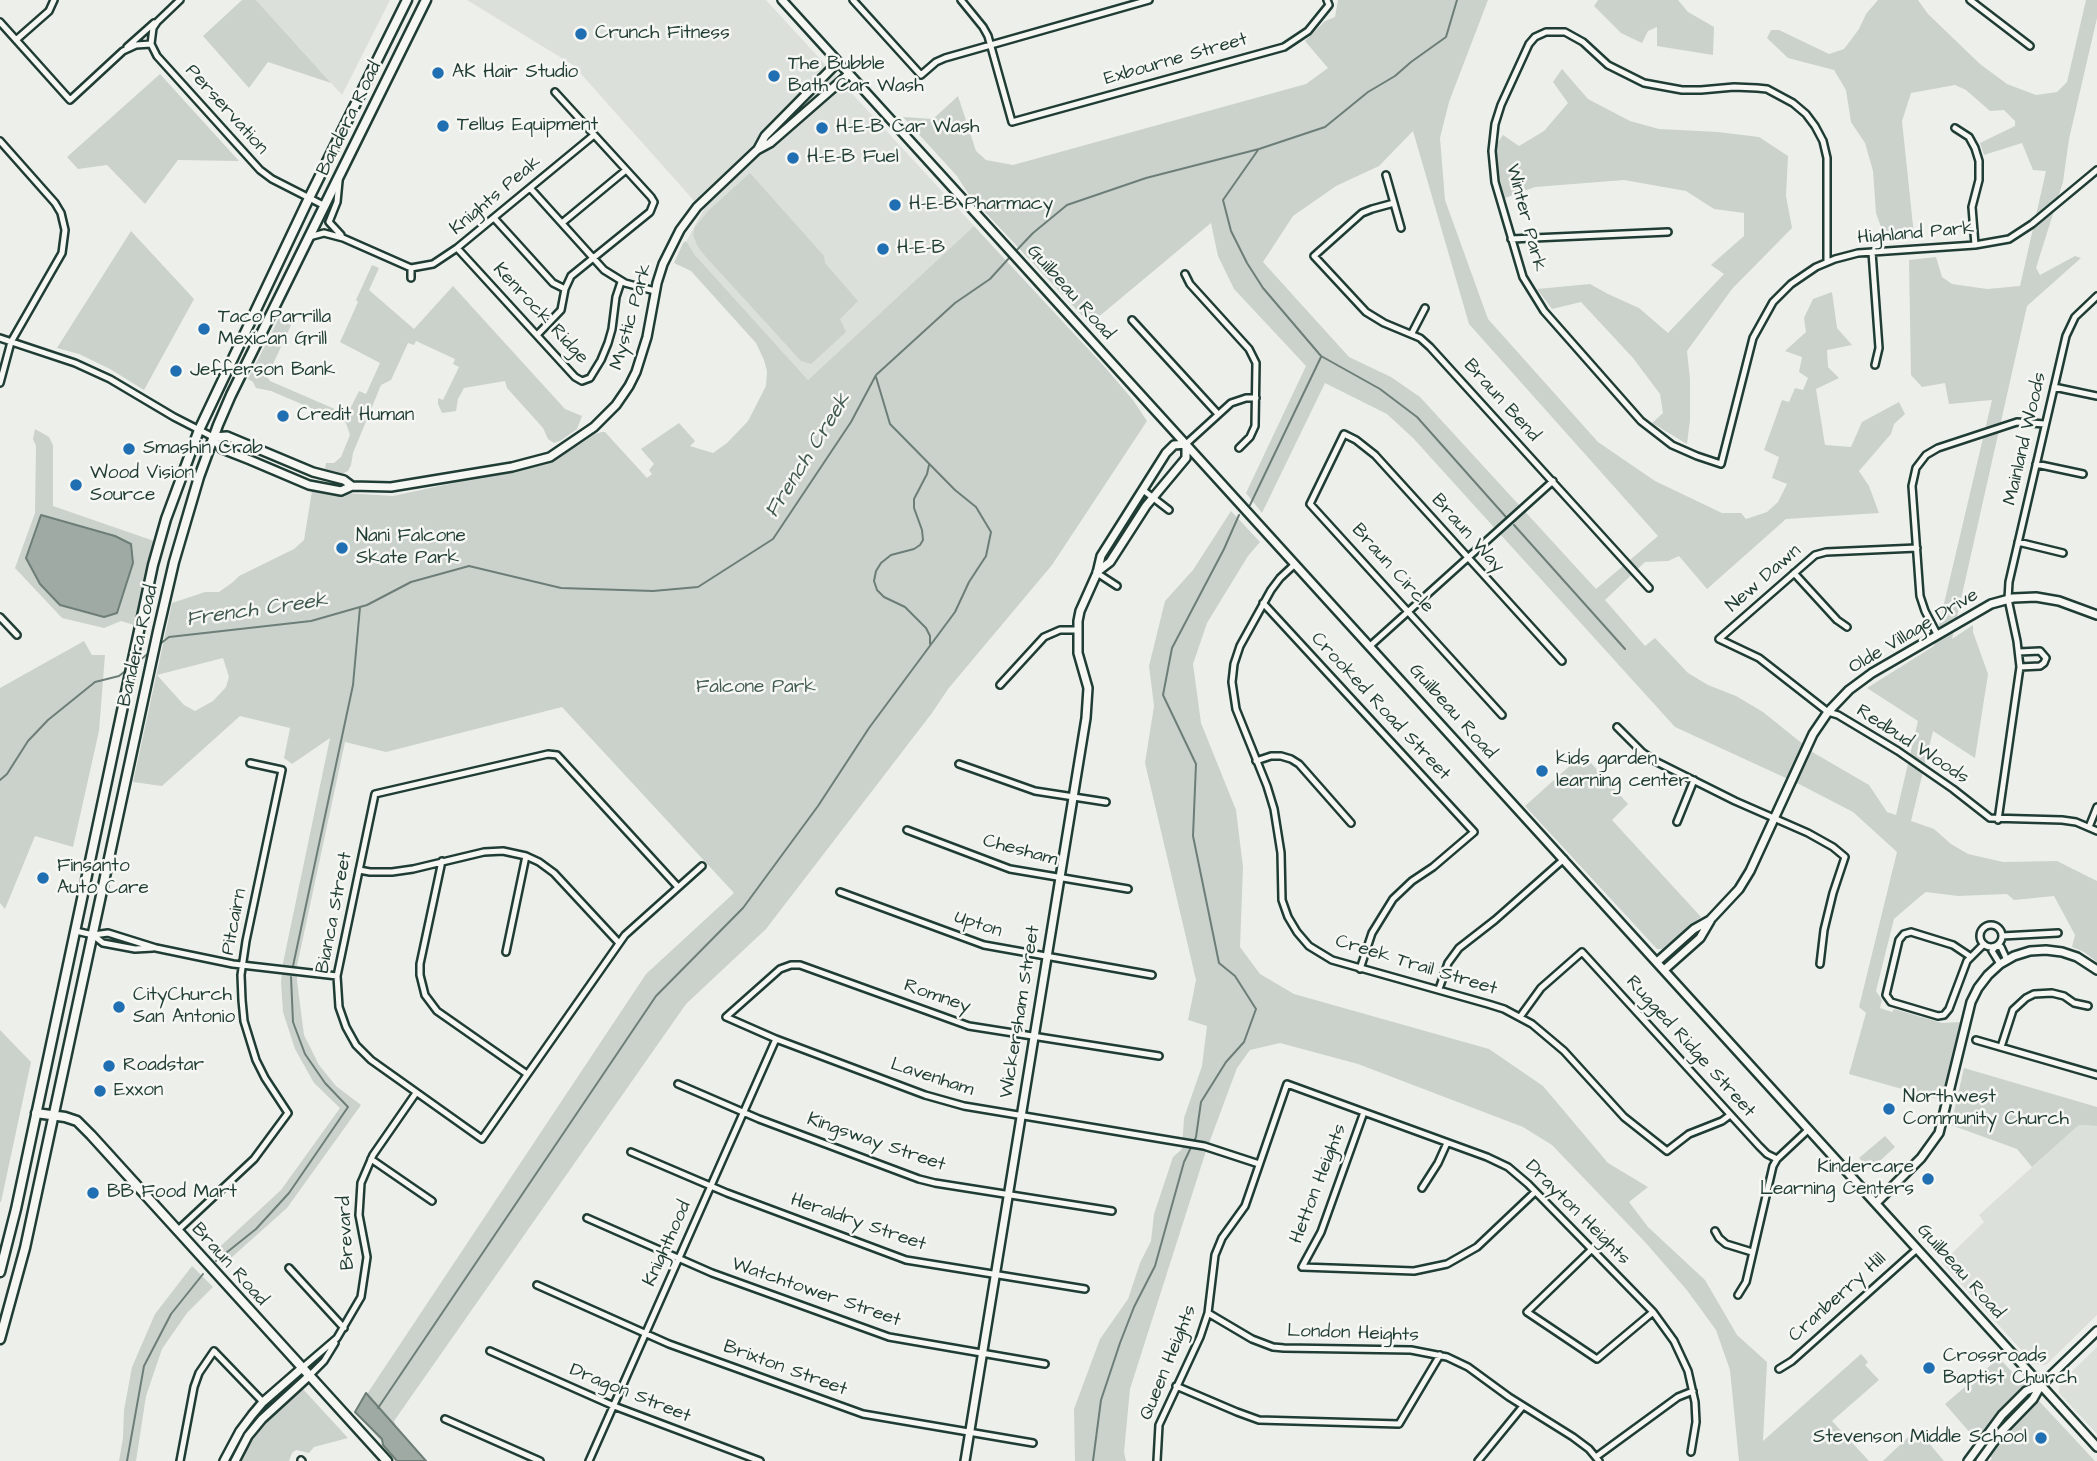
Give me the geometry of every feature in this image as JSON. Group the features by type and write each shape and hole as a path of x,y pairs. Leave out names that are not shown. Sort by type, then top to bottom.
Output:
{"main road":[{"name":"Bandera Road","path":"0,1272 16,1209 153,565 166,519 199,430 407,0"},
{"name":"Bandera Road","path":"0,1339 22,1262 158,631 188,512 213,437 231,395 426,0"},
{"path":"119,724 137,728"},
{"name":"Braun Road","path":"36,1113 77,1121 387,1461"}],"street":[{"path":"16,40 49,11 54,0"},
{"path":"0,22 70,100 180,0"},
{"name":"Guilbeau Road","path":"782,0 2097,1447"},
{"path":"853,0 921,75 944,58 1149,0"},
{"path":"961,0 983,26 990,45"},
{"name":"Exbourne Street","path":"990,45 1012,122 1283,47 1308,31 1329,5 1327,0"},
{"path":"1970,0 2030,46"},
{"path":"123,51 136,45 151,44 151,33 157,22"},
{"name":"Winter Park","path":"1721,464 1672,444 1641,421 1544,311 1523,277 1494,174 1492,151 1500,105 1526,49 1535,37 1546,32 1565,32 1572,34 1608,65 1644,83 1682,90 1734,87 1767,89 1786,98 1800,108 1819,134 1827,158 1827,262"},
{"name":"Perservation","path":"151,44 162,62 257,167 272,179 324,206"},
{"name":"Mystic Park","path":"757,150 765,136 838,62"},
{"name":"Mystic Park","path":"213,437 222,449 309,485 341,491 352,486 391,487 512,467 550,457 594,427 616,405 629,386 647,337 655,291 665,259 683,226 710,193 849,74"},
{"path":"537,335 561,310 571,276 652,208 653,199 555,92"},
{"path":"1955,128 1969,137 1979,162 1979,180 1972,207 1975,245"},
{"name":"Knights Peak","path":"411,268 433,264 457,248 594,135"},
{"path":"0,141 55,203 61,213 65,230 62,253 11,342 0,383"},
{"path":"562,223 626,170"},
{"name":"Highland Park","path":"1721,464 1746,358 1758,326 1780,294 1805,273 1827,262 1858,253 1975,245 2009,239 2022,232 2097,170"},
{"path":"1386,175 1401,228"},
{"path":"339,176 337,202 329,222 343,238"},
{"path":"530,188 604,270 621,282 655,291"},
{"name":"Braun Bend","path":"1394,203 1362,213 1314,256 1366,312 1384,323 1412,334 1430,347 1649,588"},
{"path":"494,218 553,283 565,289"},
{"path":"1511,239 1668,232"},
{"path":"309,237 324,233 343,238 411,268 411,278"},
{"name":"Kenrock Ridge","path":"457,248 575,377 582,381 587,380 601,360 608,343 621,282"},
{"path":"1872,252 1878,348 1875,365"},
{"path":"1185,274 1190,284 1253,354 1256,363 1254,431 1239,448"},
{"name":"Mainland Woods","path":"1998,820 2020,667 2008,599 2009,582 2066,336 2082,309 2097,296"},
{"path":"1412,334 1424,308"},
{"path":"1132,320 1218,414"},
{"path":"0,338 75,363 110,379 213,437"},
{"path":"2054,387 2097,396"},
{"name":"Wickersham Street","path":"965,1461 1088,696 1078,653 1077,630 1083,601 1097,573 1101,556 1166,453 1174,445 1186,444 1231,403 1240,399 1256,398"},
{"path":"1937,634 1922,604 1913,475 1920,461 1938,448 2013,423 2024,421 2045,424"},
{"name":"Braun Way","path":"1344,433 1369,449 1562,661"},
{"name":"Braun Circle","path":"1344,433 1310,504 1502,715"},
{"name":"Mystic Park","path":"213,437 227,436 313,472 344,480 352,486"},
{"name":"Wickersham Street","path":"1097,573 1110,562 1153,497 1186,458 1186,444"},
{"path":"2036,464 2084,474"},
{"path":"1370,646 1553,481"},
{"path":"1143,490 1170,510"},
{"path":"2018,542 2063,553"},
{"name":"New Dawn","path":"1719,639 1809,559 1821,553 1917,548"},
{"name":"Creek Trail Street","path":"1295,564 1280,578 1263,603 1240,646 1232,682 1236,709 1274,809 1280,844 1282,900 1288,917 1303,939 1332,960 1496,1006 1520,1017 1564,1051 1624,1117 1667,1151 1689,1134 1730,1115"},
{"path":"1097,573 1117,586"},
{"path":"1794,573 1837,620 1847,627"},
{"name":"Olde Village Drive","path":"1657,961 1694,929 1710,920 1729,901 1745,879 1813,734 1828,712 1863,678 1978,609 2008,599 2047,599 2097,615"},
{"name":"Crooked Road Street","path":"1263,603 1474,832 1393,899 1377,921 1360,969"},
{"path":"0,617 17,635"},
{"path":"1000,685 1044,637 1060,630 1077,630"},
{"name":"Redbud Woods","path":"1719,639 1759,658 1828,712 1838,715 1898,751 1953,789 1982,814 1998,820"},
{"path":"2019,652 2040,650 2046,658 2040,666 2020,667"},
{"path":"1617,727 1648,757 1735,801 1775,817 1833,847 1845,857 1824,930 1820,964"},
{"name":"Bianca Street","path":"527,1074 482,1139 371,1060 356,1045 346,1027 339,1007 337,976 375,794 548,754 557,755 678,887"},
{"path":"1256,761 1281,756 1299,764 1351,823"},
{"name":"Pitcairn","path":"177,1231 254,1159 288,1113 265,1078 249,1041 242,1000 243,966 282,770 250,763"},
{"path":"960,764 1023,788 1106,802"},
{"path":"1677,822 1694,780"},
{"path":"2089,827 2097,807"},
{"path":"1998,820 2053,819 2076,822 2097,831"},
{"name":"Chesham","path":"907,830 1010,869 1128,890"},
{"path":"359,870 392,872 493,851 526,856 554,873 619,943"},
{"path":"506,952 526,856"},
{"path":"1439,989 1448,963 1459,948 1490,925 1564,859"},
{"path":"442,861 420,964 425,995 437,1011 527,1074 619,943 702,866"},
{"name":"Upton","path":"840,892 984,945 1152,975"},
{"name":"Olde Village Drive","path":"1664,970 1700,938 1710,920"},
{"path":"1996,946 1984,944 1981,936 1986,927 1996,926 2001,931 2001,941 1992,951 2003,962"},
{"path":"76,931 108,933 156,948 243,966 337,976"},
{"path":"1971,957 1953,945 1911,932 1904,934 1899,940 1886,995 1891,1003 1938,1016 1944,1015 1949,1009 1960,976 1971,957 1984,944"},
{"path":"2002,936 2058,933"},
{"path":"93,934 103,943 135,949 156,948"},
{"path":"1875,1203 1921,1158 1939,1133 1971,1002 1983,981 2003,962 2030,951 2054,950 2077,957 2097,970"},
{"name":"Rugged Ridge Street","path":"1520,1017 1541,988 1583,952 1730,1115 1764,1151 1777,1159"},
{"name":"Romney","path":"726,1017 780,969 800,965 969,1026 1159,1056"},
{"path":"2001,1047 2013,1010 2034,994 2052,993 2088,1006"},
{"name":"Lavenham","path":"726,1017 776,1039 925,1095 972,1108 1204,1146 1259,1164"},
{"name":"Knighthood","path":"589,1461 776,1039"},
{"path":"1976,1040 2097,1075"},
{"name":"Kingsway Street","path":"678,1084 743,1112 919,1179 1112,1211"},
{"name":"Drayton Heights","path":"1287,1084 1497,1162 1517,1174 1665,1327 1678,1348 1693,1391 1696,1422 1691,1452"},
{"name":"Queen Heights","path":"1157,1461 1159,1425 1200,1337 1208,1313 1215,1255 1222,1238 1245,1206 1287,1084"},
{"name":"Brevard","path":"309,1376 328,1355 361,1297 367,1258 360,1225 361,1183 371,1159 416,1093"},
{"name":"Hetton Heights","path":"1364,1112 1321,1232 1302,1267 1414,1271 1447,1264 1477,1247 1535,1192"},
{"path":"1738,1295 1746,1282 1770,1175 1777,1159 1809,1129"},
{"path":"1422,1188 1447,1143"},
{"name":"Heraldry Street","path":"631,1152 905,1259 1085,1289"},
{"path":"371,1159 432,1201"},
{"name":"Watchtower Street","path":"587,1218 677,1259 889,1338 1045,1364"},
{"path":"1715,1231 1726,1244 1752,1252"},
{"path":"1591,1249 1527,1312 1597,1359 1653,1312"},
{"name":"Cranberry Hill","path":"1779,1369 1792,1361 1917,1249"},
{"path":"289,1268 344,1328"},
{"name":"Brixton Street","path":"537,1285 646,1334 863,1414 1033,1443"},
{"name":"London Heights","path":"1208,1313 1252,1339 1284,1349 1411,1350 1440,1355 1468,1367 1573,1437 1597,1459"},
{"path":"1980,1461 2001,1432 2033,1399 2041,1385 2097,1331"},
{"name":"Brevard","path":"302,1368 337,1338"},
{"path":"180,1461 194,1387 199,1373 215,1351 263,1402"},
{"name":"Dragon Street","path":"490,1351 614,1406 760,1461"},
{"path":"1176,1385 1259,1420 1399,1424 1440,1355"},
{"path":"225,1461 240,1431 263,1402 302,1368"},
{"path":"235,1461 248,1436 262,1419 309,1376"},
{"path":"1968,1461 2002,1415 2026,1391 2041,1385"},
{"path":"1597,1459 1678,1397 1693,1391"},
{"path":"1478,1461 1523,1406"},
{"path":"445,1419 540,1461"}],"shaded area":[{"path":"256,0 390,0 342,95"},
{"path":"467,0 766,0 974,226 808,380 686,242 704,209 573,65"},
{"path":"41,515 115,536 131,544 133,563 117,613 104,617 60,605 40,584 26,558"},
{"path":"2079,1125 2097,1126 2097,1315 2046,1365 2034,1364 1942,1263 1984,1222 1979,1215"},
{"path":"2097,1347 2097,1434 2059,1393 2060,1383"},
{"path":"366,1393 426,1461 397,1461 383,1445 382,1439 355,1412"}],"green space":[{"path":"242,0 256,0 331,83 268,62 249,88 203,36"},
{"path":"1338,0 1488,0 1449,102 1440,138 1445,200 1488,319 1598,442 1655,481 1722,513 1741,513 1746,519 1767,512 1778,502 1787,484 1772,478 1779,457 1764,450 1782,400 1789,402 1795,388 1803,390 1808,378 1799,372 1802,357 1785,351 1806,332 1804,318 1813,299 1832,292 1837,328 1852,345 1827,350 1828,367 1839,378 1816,389 1825,445 1851,447 1862,422 1899,402 1905,414 1894,424 1891,434 1859,471 1869,486 1879,513 1786,519 1707,589 1679,556 1668,561 1645,562 1605,600 1645,646 1655,638 1688,673 1763,712 1814,753 1869,785 1887,812 1896,815 1918,721 1867,688 1934,646 1992,400 1949,404 1945,383 1922,387 1911,375 1909,260 1936,257 1942,277 1952,284 1987,289 2020,286 2046,171 2033,170 2022,143 1984,155 1980,143 2015,126 2015,121 2004,110 1990,111 1966,90 1955,85 1911,93 1902,121 1914,235 1886,241 1876,213 1873,171 1865,143 1851,122 1846,90 1834,70 1788,58 1767,38 1771,30 1779,30 1829,54 1844,49 1878,0 1918,0 1928,14 1980,64 2007,84 2036,95 2057,92 2067,82 2086,0 2097,0 2097,18 2069,139 2063,182 2036,268 2040,275 2075,256 2081,258 2027,306 1952,639 1973,625 1988,674 1975,758 1933,731 1911,821 1934,829 1968,854 2003,862 2057,861 2097,881 2097,962 2072,947 2075,935 2054,896 2014,900 2007,894 1958,896 1926,892 1894,919 1876,991 1882,1000 1880,1008 1892,1012 1894,1009 1942,1023 1960,1022 1941,1100 1849,1074 1866,1013 1859,1007 1897,852 1853,812 1675,727 1413,438 1387,414 1325,383 1262,513 1246,493 1306,366 1234,289 1218,256 1211,223 1090,324 969,195 957,176 903,117 933,119 958,96 976,151 986,160 1013,165 1306,84 1328,68 1305,41 1325,21 1335,17","holes":["1413,131 1469,324 1658,536 1596,589 1420,397 1391,377 1349,357 1263,262 1293,216 1336,186 1379,166"]},
{"path":"1598,0 1678,0 1688,12 1714,27 1713,55 1657,46 1657,27 1648,31 1642,43 1621,33 1594,6"},
{"path":"1562,69 1588,99 1630,121 1659,129 1759,137 1788,156 1786,196 1792,228 1732,289 1687,351 1690,420 1687,444 1652,423 1663,413 1660,394 1633,358 1581,302 1552,309 1537,289 1590,284 1639,308 1668,333 1724,274 1711,265 1744,236 1744,213 1714,209 1686,191 1624,180 1535,187 1505,198 1498,174 1496,145 1503,135 1519,146 1544,131 1568,103 1553,82"},
{"path":"160,74 239,161 178,160 145,204 107,165 78,169 67,157"},
{"path":"750,173 824,256 825,263 858,301 840,319 846,332 811,364 801,361 706,257 693,235 695,227 709,210"},
{"name":"Falcone Park","path":"974,226 1103,365 1147,421 1052,565 948,689 766,929 686,1004 394,1421 409,1461 399,1461 355,1412 646,974 734,893 562,707 386,752 345,742 297,966 297,981 304,1035 319,1065 336,1086 361,1105 287,1208 222,1266 212,1254 281,1190 340,1108 314,1083 295,1049 283,1012 281,982 330,738 292,764 284,758 290,728 240,716 162,786 133,782 172,603 205,592 219,592 239,576 294,549 304,540 312,491 393,496 537,465 602,432 605,432 647,478 652,474 649,470 654,464 641,449 679,423 695,441 690,446 713,453 748,421 766,386 767,371 756,343 691,271 674,263 686,241 695,255 808,380","holes":["223,658 229,677 226,687 213,701 195,711 184,705 157,675"]},
{"path":"131,231 194,299 144,390 79,354 57,348"},
{"path":"372,265 379,268 369,290 414,329 453,286 565,409 582,416 577,429 560,441 554,443 548,439 543,428 507,388 505,381 464,388 456,411 442,413 438,398 443,400 459,367 453,364 455,359 416,341 414,345 408,343 391,380 381,385 348,471 342,474 325,469 326,463 334,463 341,457 350,435 346,423 271,391 256,388 248,379 280,316 286,317 293,321 267,377 270,381 344,413 350,409 359,391 366,394 380,363 340,342"},
{"path":"35,429 49,437 53,445 53,506 154,541 134,625 121,621 104,628 62,618 15,568 35,513"},
{"path":"1231,511 1260,542 1248,556 1207,623 1193,664 1201,723 1236,810 1243,867 1240,947 1260,974 1294,994 1489,1049 1543,1086 1608,1163 1648,1187 1629,1202 1648,1227 1705,1280 1737,1335 1767,1362 1763,1441 1861,1354 1868,1362 1865,1365 1879,1380 1832,1421 1869,1461 1739,1461 1730,1370 1716,1330 1686,1289 1645,1242 1552,1145 1523,1127 1358,1064 1280,1043 1250,1050 1237,1068 1205,1154 1130,1389 1124,1452 1126,1461 1075,1461 1074,1409 1100,1339 1128,1299 1140,1263 1151,1241 1154,1214 1173,1157 1182,1149 1184,1118 1202,1066 1207,1026 1188,1020 1196,980 1145,763 1154,706 1149,666 1165,601 1193,570"},
{"path":"84,641 92,655 105,655 99,731 73,847 35,836 5,909 0,903 0,688"},
{"path":"1583,754 1628,804 1612,820 1701,917 1662,949 1657,949 1525,806"},
{"path":"0,1030 31,1062 1,1202 0,1202"},
{"path":"1964,1068 2097,1107 2097,1126 2079,1125 2032,1167 2017,1149 1951,1125"},
{"path":"1885,1136 1895,1147 1870,1170 1859,1158"},
{"path":"192,1266 213,1287 187,1313 162,1349 146,1396 136,1461 119,1461 132,1367 155,1314"},
{"path":"1999,1358 2095,1461 1990,1461 1992,1458 1945,1404"},
{"path":"301,1387 348,1438 314,1447 309,1453 296,1450 289,1461 240,1461 259,1430"},
{"path":"1917,1429 1944,1461 1883,1461 1886,1458"}],"waterway":[{"name":"French Creek","path":"1014,253 1067,205 1146,178 1259,149 1325,127 1368,92 1395,76 1446,37 1457,0"},
{"path":"1258,150 1223,200 1231,231 1263,288 1321,356 1380,389 1417,417 1506,517"},
{"name":"French Creek","path":"160,644 169,637 311,621 367,605 411,582 469,566 561,588 653,591 698,587 773,539 851,422 876,375 955,303 990,279 1010,257"},
{"path":"1250,505 1321,357"},
{"path":"378,1408 656,996 743,908 818,806 869,728 955,612 969,582 986,556 991,532 976,507 955,490 890,424 876,377"},
{"path":"929,465 914,499 923,540 914,549 891,555 881,563 874,581 877,590 884,597 905,607 926,628 930,644"},
{"path":"1093,1461 1101,1400 1134,1307 1155,1266 1184,1162 1196,1137 1201,1102 1226,1062 1244,1042 1256,1009 1235,976 1219,963 1193,836 1196,764 1163,695 1172,648 1239,515"},
{"path":"1514,525 1625,649"},
{"path":"293,966 353,685 360,607"},
{"name":"French Creek","path":"135,664 150,652"},
{"name":"French Creek","path":"0,780 7,774 28,741 48,720 95,682 119,676 128,669"},
{"path":"216,1261 256,1229 289,1193 348,1107 325,1083 305,1054 293,1022 291,977"},
{"path":"127,1461 144,1366 171,1314 203,1274"}],"place":[{"name":"Crunch Fitness","path":"581,34"},
{"name":"AK Hair Studio","path":"438,73"},
{"name":"The Bubble Bath Car Wash","path":"774,76"},
{"name":"Tellus Equipment","path":"443,126"},
{"name":"H-E-B Car Wash","path":"822,128"},
{"name":"H-E-B Fuel","path":"793,158"},
{"name":"H-E-B Pharmacy","path":"895,205"},
{"name":"H-E-B","path":"883,249"},
{"name":"Taco Parrilla Mexican Grill","path":"204,329"},
{"name":"Jefferson Bank","path":"176,371"},
{"name":"Credit Human","path":"283,416"},
{"name":"Smashin Crab","path":"129,449"},
{"name":"Wood Vision Source","path":"76,485"},
{"name":"Nani Falcone Skate Park","path":"342,548"},
{"name":"kids garden learning center","path":"1542,771"},
{"name":"Finsanto Auto Care","path":"43,878"},
{"name":"CityChurch San Antonio","path":"119,1007"},
{"name":"Roadstar","path":"109,1066"},
{"name":"Exxon","path":"100,1091"},
{"name":"Northwest Community Church","path":"1889,1109"},
{"name":"Kindercare Learning Centers","path":"1928,1179"},
{"name":"BB Food Mart","path":"93,1193"},
{"name":"Crossroads Baptist Church","path":"1929,1368"},
{"name":"Stevenson Middle School","path":"2041,1438"}]}
